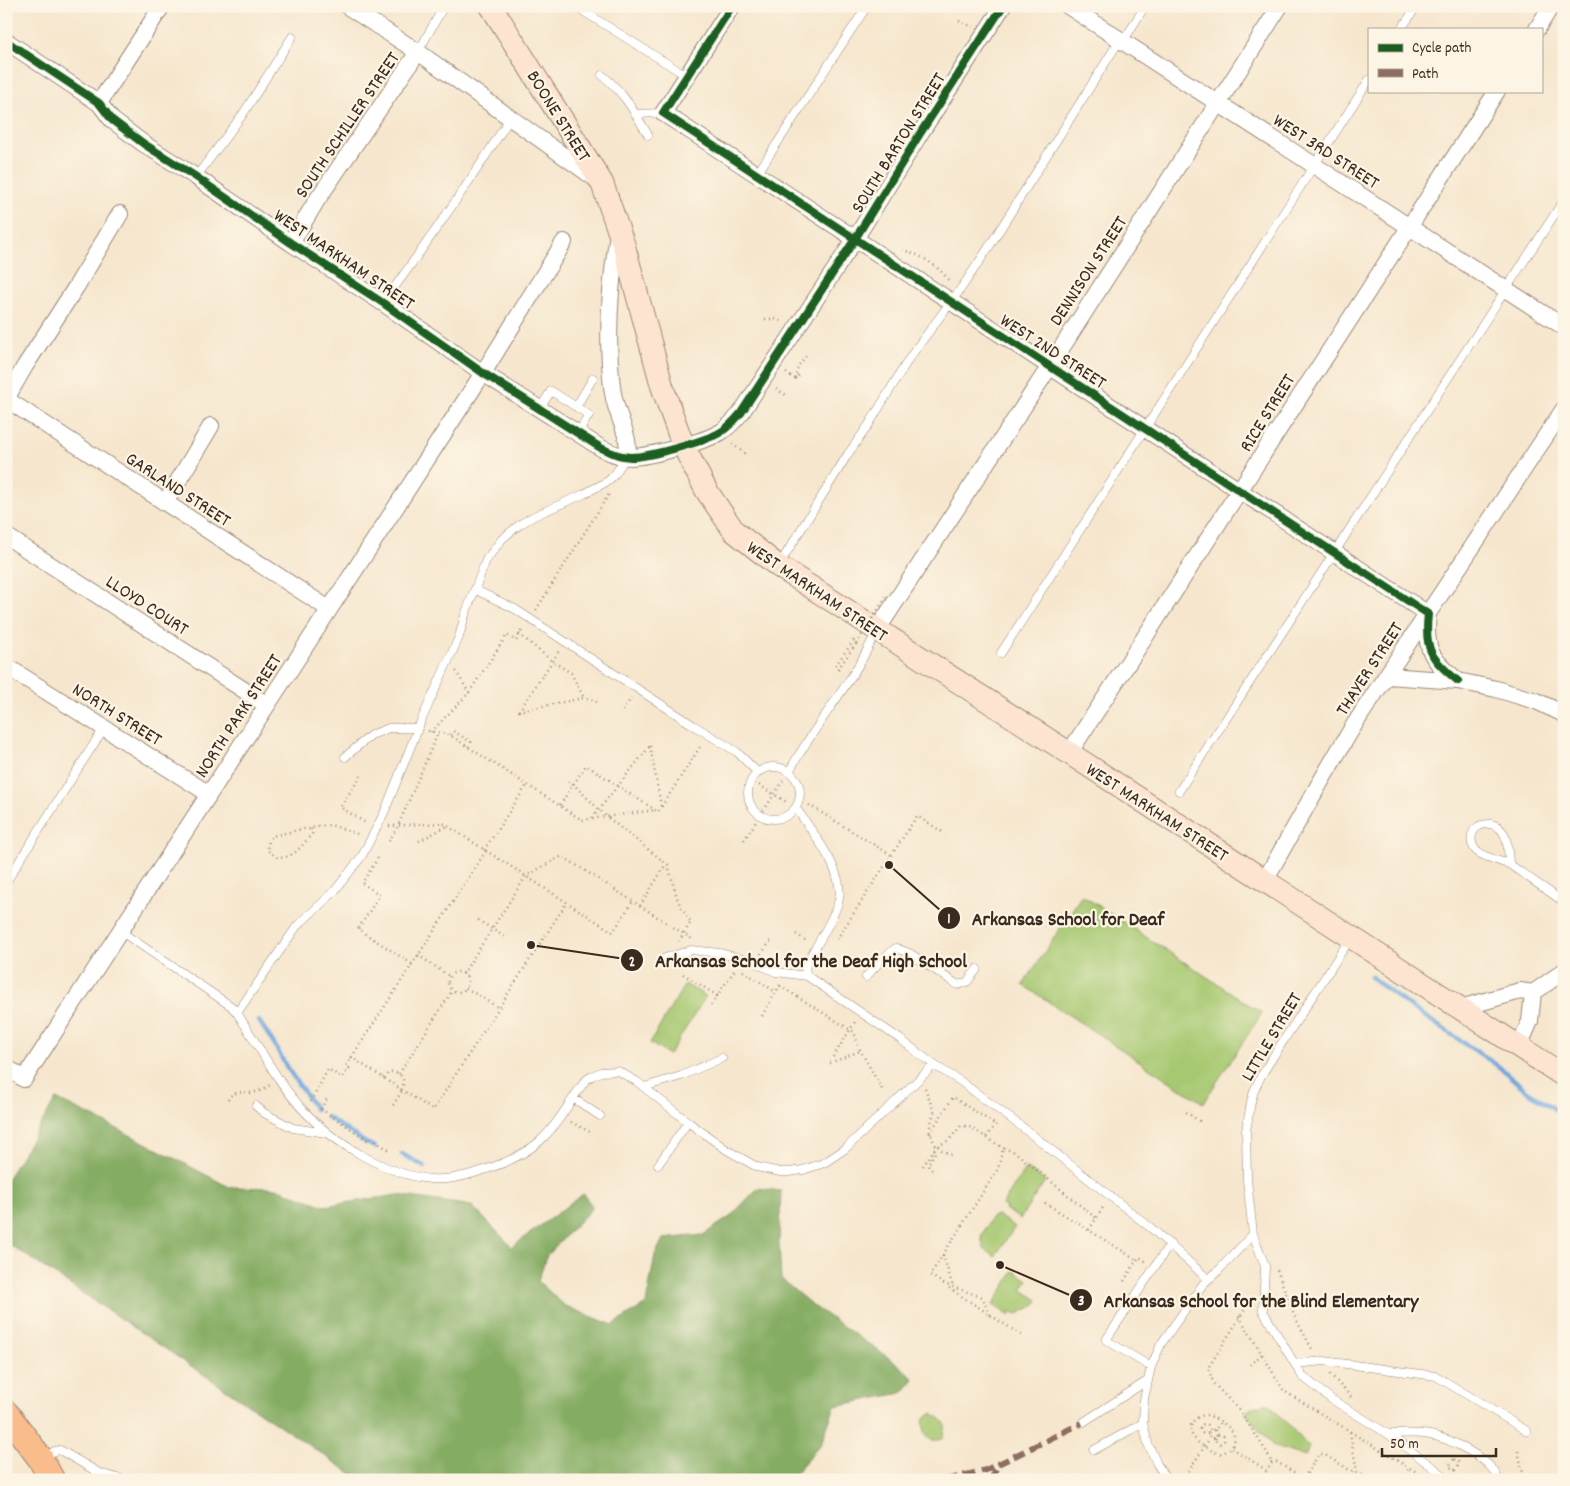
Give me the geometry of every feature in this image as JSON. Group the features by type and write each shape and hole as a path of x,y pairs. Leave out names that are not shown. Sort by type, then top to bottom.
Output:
{"main road":[{"name":"BOONE STREET","path":"492,6 602,183 619,228 662,386 683,445"},
{"name":"WEST MARKHAM STREET","path":"683,445 706,490 734,531 778,566 1265,880 1564,1076"},
{"path":"6,1413 40,1458 52,1480"}],"street":[{"path":"99,102 162,6"},
{"path":"347,6 418,52 602,183"},
{"path":"663,113 732,6"},
{"name":"SOUTH BARTON STREET","path":"683,445 710,438 723,431 741,413 855,239 921,132 1003,6"},
{"name":"WEST 3RD STREET","path":"1068,6 1564,327"},
{"name":"DENNISON STREET","path":"877,630 1050,366 1280,6"},
{"path":"1538,28 1551,6"},
{"name":"WEST MARKHAM STREET","path":"8,47 99,102 112,120 124,130 383,303 483,373 609,452 632,457 683,445"},
{"name":"SOUTH SCHILLER STREET","path":"291,243 418,52"},
{"name":"RICE STREET","path":"1069,753 1496,92"},
{"name":"WEST 2ND STREET","path":"663,113 855,239 954,298 1050,366 1428,614"},
{"path":"6,399 120,214"},
{"name":"BOONE STREET","path":"619,228 612,276 610,352 612,387 617,412 629,446 627,456"},
{"name":"NORTH PARK STREET","path":"6,1067 24,1078 483,373 564,242"},
{"name":"GARLAND STREET","path":"6,399 329,609"},
{"name":"THAYER STREET","path":"1265,880 1318,785 1388,676 1403,649 1564,409"},
{"path":"165,503 211,426"},
{"name":"LLOYD COURT","path":"6,536 267,705"},
{"path":"1428,614 1427,627 1432,655 1440,667 1458,681"},
{"name":"NORTH STREET","path":"6,666 209,794"},
{"path":"1388,676 1458,681 1496,689 1528,698 1564,714"},
{"path":"1461,1008 1520,991 1532,993 1564,971"},
{"path":"1519,1047 1530,1021 1532,993"}],"lane":[{"path":"418,52 444,6"},
{"path":"568,6 583,11 687,76"},
{"path":"757,174 866,6"},
{"path":"778,566 910,357 987,250 1116,46 1122,41 1145,6"},
{"path":"1402,28 1417,6"},
{"path":"196,177 243,114 292,37"},
{"path":"602,75 618,89 648,135"},
{"path":"1001,652 1368,82"},
{"path":"635,114 663,113"},
{"path":"383,303 491,149 510,118"},
{"path":"1179,791 1564,200"},
{"path":"576,407 593,378"},
{"path":"540,408 551,391 590,415 578,433"},
{"path":"237,1013 297,926 333,893 358,862 384,814 418,728 459,636 465,615 476,590 479,575 486,560 502,539 519,524 608,481 627,456"},
{"path":"476,590 515,610 737,752 758,773"},
{"path":"788,772 801,749 862,659 877,630"},
{"path":"6,882 104,728"},
{"path":"345,757 371,735 390,728 418,728"},
{"path":"781,768 794,777 798,784 800,800 790,814 783,818 775,819 760,815 754,810 748,797 748,789 758,773 765,769 781,768"},
{"path":"796,808 833,864 839,879 839,902 808,960 805,968 807,976"},
{"path":"1509,864 1508,846 1500,828 1491,824 1481,825 1475,829 1471,840 1476,851 1509,864 1564,902"},
{"path":"120,930 218,996 237,1013 290,1094 329,1133 373,1162 410,1176 432,1179 449,1178 486,1170 526,1152 552,1129 586,1080 608,1071 618,1072 636,1081 727,1150 757,1167 780,1172 803,1170 824,1163 844,1150 934,1065"},
{"name":"LITTLE STREET","path":"1351,937 1276,1052 1254,1091 1246,1130 1247,1180 1253,1234 1265,1266 1263,1311 1302,1376 1331,1400 1388,1434 1450,1480"},
{"path":"866,977 883,958 896,948 911,954 958,984 967,982 977,969"},
{"path":"665,958 691,950 713,952 752,961 776,972 807,976 1005,1114 1170,1244 1208,1279"},
{"path":"644,1088 682,1076 722,1058"},
{"path":"573,1098 600,1116"},
{"path":"256,1106 264,1113 293,1128 329,1133"},
{"path":"658,1165 688,1122"},
{"path":"1167,1480 1148,1444 1144,1423 1144,1399 1151,1367 1161,1344 1203,1284 1253,1234"},
{"path":"1151,1367 1106,1340 1170,1244"},
{"path":"1295,1364 1324,1361 1436,1376 1527,1431"},
{"path":"1082,1424 1147,1381"},
{"path":"1094,1450 1144,1423"},
{"path":"1388,1434 1428,1434 1446,1438 1479,1457 1495,1471 1498,1480"},
{"path":"40,1458 60,1450 99,1472 125,1480"}],"path":[{"path":"897,249 914,252 944,272 954,298"},
{"path":"765,319 775,319 783,323"},
{"path":"795,378 798,366 807,355"},
{"path":"785,372 795,378"},
{"path":"795,378 796,380 800,373"},
{"path":"774,388 786,395"},
{"path":"728,442 746,454"},
{"path":"533,613 612,488"},
{"path":"854,640 835,666 838,668 886,597"},
{"path":"431,732 469,693 507,635 516,641 524,627"},
{"path":"519,634 552,661 571,673 584,698"},
{"path":"558,652 518,711 584,698 589,698 598,703"},
{"path":"457,673 469,693"},
{"path":"623,711 628,701"},
{"path":"450,736 454,730 471,742 468,747"},
{"path":"426,731 448,734 582,820 656,810 658,812 703,743"},
{"path":"389,841 398,826 438,733"},
{"path":"591,819 650,746 661,807"},
{"path":"560,805 586,765 656,810"},
{"path":"744,840 788,772"},
{"path":"361,776 340,807 364,822"},
{"path":"752,780 796,808"},
{"path":"568,781 574,784 607,817 668,865 678,901 691,922 678,941"},
{"path":"311,1102 328,1068 342,1078 349,1068 346,1066 351,1057 527,785"},
{"path":"800,800 891,856"},
{"path":"837,939 917,816 944,833"},
{"path":"378,825 398,826 443,823 613,932 633,901"},
{"path":"311,829 313,831 312,834 287,858 278,858 268,850 268,841 272,836 302,829 311,829 316,826 331,825 351,830 370,840"},
{"path":"419,841 447,826"},
{"path":"463,974 526,876 562,856 713,952"},
{"path":"378,858 362,883 380,895 358,929 412,964"},
{"path":"640,906 666,864"},
{"path":"351,1057 433,1110 567,902"},
{"path":"478,920 506,938"},
{"path":"796,934 802,938"},
{"path":"760,956 772,939"},
{"path":"418,956 449,976"},
{"path":"712,1005 736,967 776,992 762,1016"},
{"path":"455,972 463,974 468,981 466,988 461,992 452,991 447,982 449,976 455,972"},
{"path":"683,974 718,996"},
{"path":"780,986 854,1032 860,1051 883,1091"},
{"path":"466,988 498,1008"},
{"path":"399,1074 452,991"},
{"path":"833,1057 853,1026"},
{"path":"830,1063 860,1051"},
{"path":"383,1078 390,1072 396,1072 401,1076 404,1083 393,1105"},
{"path":"920,1078 934,1112 929,1130 936,1147 936,1151 928,1164 932,1170"},
{"path":"228,1100 234,1093 255,1092 280,1080"},
{"path":"314,1120 328,1097"},
{"path":"930,1133 953,1097 996,1125"},
{"path":"321,1109 368,1140 370,1138 391,1151"},
{"path":"1186,1112 1199,1121 1196,1123"},
{"path":"986,1138 1005,1114"},
{"path":"561,1116 592,1133"},
{"path":"923,1166 936,1147 949,1140 961,1126 968,1126 1003,1148 1015,1152 1097,1219"},
{"path":"936,1147 953,1156"},
{"path":"1003,1148 998,1169 930,1275 1021,1335"},
{"path":"1089,1230 1110,1196"},
{"path":"1045,1203 1137,1260"},
{"path":"943,1255 953,1288"},
{"path":"1124,1281 1139,1257 1154,1266"},
{"path":"1275,1266 1294,1315 1320,1362 1356,1402"},
{"path":"944,1284 982,1297 990,1315"},
{"path":"1247,1306 1208,1368 1214,1384 1240,1411 1272,1463"},
{"path":"1250,1364 1262,1354"},
{"path":"1200,1416 1212,1416 1234,1434 1232,1448 1226,1452 1219,1454 1205,1446 1193,1438 1190,1428 1193,1421 1200,1416"},
{"path":"1210,1438 1209,1432 1215,1430 1220,1422"},
{"path":"1184,1480 1210,1438 1216,1436 1215,1430"},
{"path":"1350,1432 1357,1473"},
{"path":"1232,1448 1266,1470"},
{"path":"1518,1451 1524,1478"},
{"path":"1260,1480 1272,1463 1277,1462 1305,1479 1321,1454 1373,1480"},
{"path":"1407,1480 1406,1474 1410,1468"},
{"path":"1350,1480 1357,1473"}],"green space":[{"path":"1082,895 1262,1013 1203,1103 1023,985"},
{"path":"685,984 706,996 669,1055 650,1043"},
{"path":"56,1099 229,1187 276,1188 325,1206 397,1195 472,1206 512,1247 583,1194 593,1207 547,1255 538,1281 565,1306 613,1325 646,1304 655,1255 663,1239 703,1235 730,1217 758,1188 781,1191 779,1243 781,1279 812,1305 899,1365 914,1379 902,1393 835,1406 821,1444 789,1480 361,1480 6,1242 6,1181"},
{"path":"1026,1168 1045,1181 1020,1219 1002,1205"},
{"path":"997,1215 1015,1227 995,1256 984,1249 981,1237 991,1218"},
{"path":"1014,1271 1028,1280 1022,1290 1038,1300 1035,1305 1016,1315 1012,1312 1010,1316 993,1305"},
{"path":"1268,1403 1309,1447 1305,1457 1273,1446 1245,1413 1253,1407"},
{"path":"932,1413 944,1423 943,1439 933,1440 927,1437 923,1420"}],"waterway":[{"path":"1371,977 1402,1001 1498,1066 1526,1090 1564,1115"},
{"path":"259,1021 286,1066 316,1110"},
{"path":"327,1117 375,1147"},
{"path":"402,1154 425,1167"}],"marked path":[{"path":"946,1480 986,1470 1082,1423"},
{"path":"991,1480 998,1465"}],"cycle path":[{"path":"732,6 663,113 1428,614 1427,637 1431,653 1441,666 1458,681"},
{"path":"6,41 99,103 112,120 144,144 383,303 483,373 601,448 631,457 691,444 714,436 727,428 741,413 855,239 921,132 1003,6"}],"place":[{"name":"Arkansas School for Deaf","path":"889,865"},
{"name":"Arkansas School for the Deaf High School","path":"531,945"},
{"name":"Arkansas School for the Blind Elementary","path":"1000,1265"}]}
